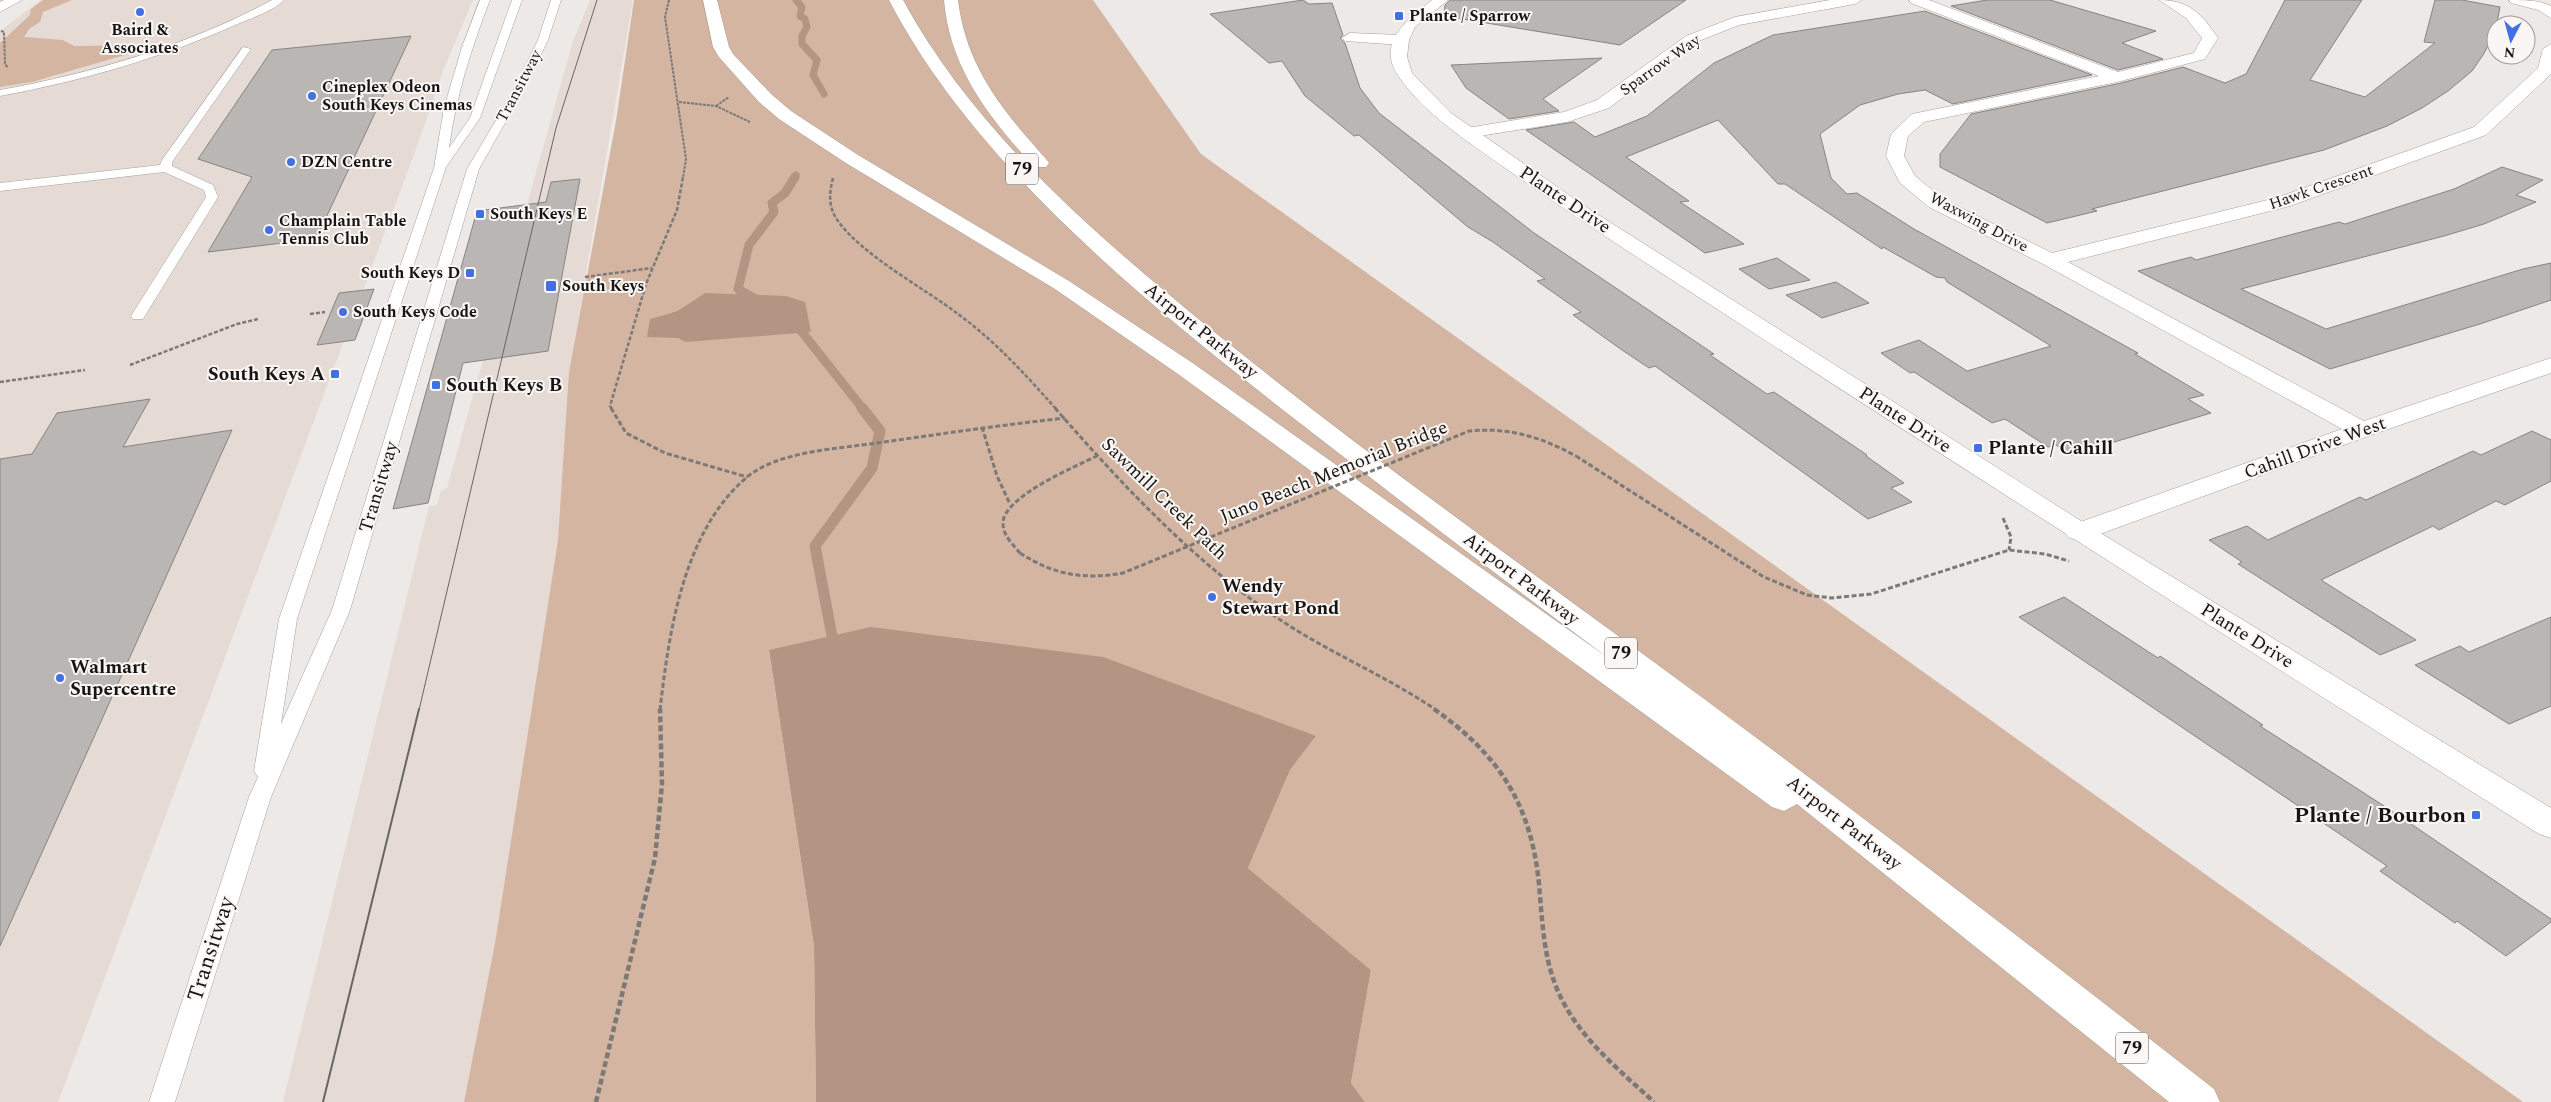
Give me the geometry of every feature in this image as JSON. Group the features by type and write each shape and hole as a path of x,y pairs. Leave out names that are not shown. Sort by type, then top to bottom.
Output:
{"main road":[{"path":"0,7 6,0"},
{"path":"0,7 15,0"},
{"path":"710,0 721,47 727,57 765,98 784,115 852,159 1062,285 1186,369 1647,702 2064,994"},
{"name":"Airport Parkway","path":"896,0 924,51 967,107 1011,158 1098,244 1178,313 1335,439 1762,759 2200,1102"},
{"path":"952,0 953,23 960,50 988,97 1020,141 1178,313"},
{"path":"1350,38 1401,40 1409,25 1441,0"},
{"name":"Sparrow Way","path":"1467,133 1568,117 1603,104 1691,39 1735,21 1855,0"},
{"path":"1916,0 2117,78"},
{"name":"Waxwing Drive","path":"2166,0 2185,9 2202,23 2210,38 2200,56 2117,78 1918,118 1900,134 1895,156 1907,179 1936,203 2050,260 2362,430"},
{"path":"2516,0 2543,7 2551,14"},
{"name":"Plante Drive","path":"1401,40 1399,57 1405,74 1445,116 1579,211 2079,532 2551,824"},
{"name":"Hawk Crescent","path":"2050,260 2282,202 2480,131 2546,70 2551,49"},
{"name":"Cahill Drive West","path":"2079,532 2362,430 2551,366"}],"lane":[{"path":"0,93 68,79 189,42 250,17 279,0"},
{"name":"Transitway","path":"260,797 288,619 440,168 449,108 467,48 485,0"},
{"name":"Transitway","path":"440,168 475,118 517,0"},
{"name":"Transitway","path":"162,1102 260,797 341,610 473,169 521,84 543,40 556,0"},
{"path":"166,168 166,162 246,49"},
{"name":"Transitway","path":"473,169 475,118"},
{"path":"0,187 166,168 209,188 212,198 138,316"}],"path":[{"path":"669,0 665,17 679,102 686,160 677,210 652,268 610,406 626,433 641,441 665,453 747,477"},
{"path":"0,30 4,32 5,64 12,73 25,78 34,87"},
{"path":"716,106 731,94"},
{"path":"679,102 716,106 738,115 754,125"},
{"name":"Sawmill Creek Path","path":"829,171 833,180 830,189 830,204 834,216 860,245 980,331 1066,418 1097,456 1164,522 1260,606 1291,628 1431,707 1471,736 1495,761 1524,808 1534,840 1544,950 1556,987 1577,1026 1592,1044 1654,1102"},
{"path":"585,277 652,268"},
{"path":"310,314 325,312"},
{"path":"130,365 237,324 258,320"},
{"path":"0,382 85,370"},
{"path":"596,1102 656,858 662,784 660,712 667,648 684,578 696,550 725,499 747,477 773,462 837,448 982,427 1066,418"},
{"path":"982,427 990,449 997,480 1010,504 1060,474 1097,456"},
{"name":"Juno Beach Memorial Bridge","path":"1010,504 1004,518 1004,533 1020,553 1039,566 1064,576 1105,577 1123,573 1469,431 1492,428 1532,434 1545,439 1576,456 1764,577 1807,595 1832,598 1871,594 2009,550"},
{"path":"2002,516 2011,537 2009,550 2045,554 2073,563"}],"shaded area":[{"path":"41,0 473,0 443,71 415,152 58,1102 0,1102 0,31"},
{"path":"43,0 72,0 43,12 40,22 29,29 24,37 63,40 74,46 153,45 142,50 32,82 0,87 0,43 30,15 31,9"},
{"path":"590,0 633,0 586,273 558,540 495,943 464,1102 283,1102 429,506 437,505 441,491 447,488 573,41"},
{"path":"634,0 1093,0 1201,154 2523,1102 1365,1102 1351,1083 1371,970 1248,868 1290,770 1316,736 769,651 814,946 816,1102 464,1102 495,943 558,540 569,372 616,121","holes":["705,293 685,342 650,319 677,311"]},
{"path":"705,293 786,296 805,302 811,332 685,342 678,338 647,337 650,319 677,311"},
{"path":"871,627 1103,657 1316,736 1290,770 1248,868 1371,970 1351,1083 1365,1102 816,1102 814,946 769,650"}],"building":[{"path":"1303,0 1309,4 1332,3 1343,35 1340,38 1345,43 1360,88 1379,113 1534,233 1714,354 1710,355 1767,394 1774,392 1867,455 1904,483 1891,488 1912,502 1868,519 1655,366 1649,368 1622,350 1573,315 1581,312 1537,281 1545,279 1493,242 1468,227 1359,135 1354,136 1305,96 1282,61 1269,63 1210,14"},
{"path":"1450,0 1686,0 1620,45 1444,16 1445,5"},
{"path":"1987,0 2050,0 2156,31 2122,43 2163,59 2118,70 1951,6"},
{"path":"2285,0 2362,0 2310,80 2365,97 2435,43 2424,42 2435,0 2462,0 2500,7 2498,15 2486,15 2486,50 2483,55 2472,71 2448,91 2422,108 2387,126 2324,150 2092,209 2097,211 2047,223 1940,167 1940,154 1971,114 2117,84 2183,67 2225,83 2246,74"},
{"path":"1925,11 2092,75 1953,104 1925,90 1898,94 1860,105 1820,134 1831,178 1847,194 1857,193 1914,229 2138,353 2135,354 2204,395 2188,399 2211,413 2071,455 2056,445 2048,447 2005,419 1992,423 1914,372 1910,373 1881,353 1919,340 1967,371 2051,346 1947,282 1945,278 1936,277 1883,247 1882,249 1785,184 1778,184 1718,120 1626,157 1689,201 1680,202 1744,244 1705,253 1526,130 1574,122 1595,137 1647,116 1714,63 1773,35"},
{"name":"Cineplex Odeon South Keys Cinemas","path":"411,36 316,239 208,252 252,177 198,159 272,50"},
{"path":"1602,58 1543,99 1559,111 1509,119 1466,88 1451,65"},
{"path":"2502,167 2543,180 2516,195 2536,202 2484,224 2444,236 2241,289 2326,329 2523,269 2551,263 2551,300 2480,324 2330,369 2138,271 2191,257 2196,260 2339,222 2345,224 2454,189"},
{"path":"580,179 548,351 463,363 428,503 393,509 477,211 546,202 551,182"},
{"path":"1777,258 1810,280 1769,289 1739,269"},
{"path":"1836,282 1869,303 1822,318 1786,295"},
{"path":"374,289 355,340 317,345 339,293"},
{"name":"Walmart Supercentre","path":"150,399 123,447 232,430 0,946 0,459 32,454 57,413"},
{"path":"2532,431 2551,440 2551,481 2505,505 2496,501 2439,530 2433,526 2321,580 2416,640 2380,655 2238,564 2242,562 2209,540 2247,526 2268,540 2360,497 2366,500 2473,451 2481,455"},
{"path":"2064,597 2158,658 2160,656 2263,725 2260,726 2395,813 2551,919 2551,922 2506,956 2457,921 2455,923 2380,871 2387,866 2019,617"},
{"path":"2551,617 2551,706 2509,724 2415,665 2460,646 2469,652"}],"waterway":[{"path":"796,0 802,7 800,16 805,19 807,27 802,36 802,44 817,60 813,75 824,94"},
{"path":"759,301 738,289 749,245 774,212 772,203 785,193 795,177"},
{"path":"792,323 802,332 863,409"},
{"path":"832,636 815,546 872,468 880,431 862,408"}],"tram line":[{"path":"419,710 556,128 597,0"},
{"path":"323,1102 419,709"}],"place":[{"name":"Baird & Associates","path":"140,12"},
{"name":"Plante / Sparrow","path":"1399,16"},
{"name":"Cineplex Odeon South Keys Cinemas","path":"312,96"},
{"name":"DZN Centre","path":"291,162"},
{"name":"South Keys E","path":"480,214"},
{"name":"Champlain Table Tennis Club","path":"269,230"},
{"name":"South Keys D","path":"470,273"},
{"name":"South Keys","path":"551,286"},
{"name":"South Keys Code","path":"343,312"},
{"name":"South Keys A","path":"335,374"},
{"name":"South Keys B","path":"436,385"},
{"name":"Plante / Cahill","path":"1978,448"},
{"name":"Wendy Stewart Pond","path":"1212,597"},
{"name":"Walmart Supercentre","path":"60,678"},
{"name":"Plante / Bourbon","path":"2476,815"}]}
